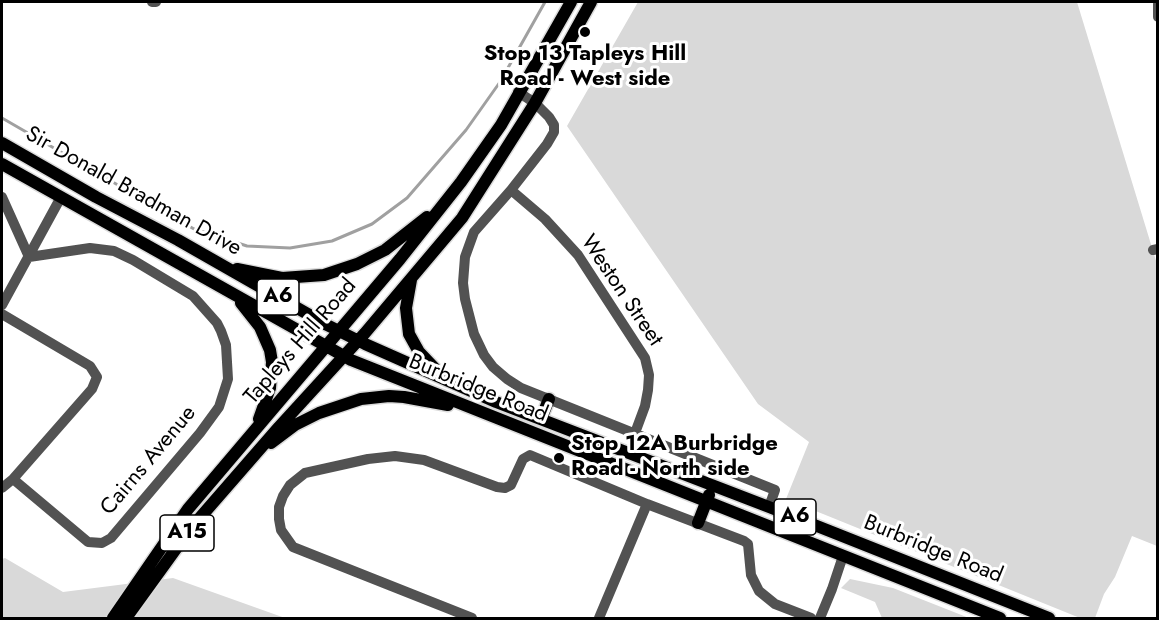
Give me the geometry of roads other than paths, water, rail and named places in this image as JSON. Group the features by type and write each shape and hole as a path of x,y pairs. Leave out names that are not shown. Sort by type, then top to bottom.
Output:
{"main road":[{"name":"Tapleys Hill Road","path":"113,618 188,509 448,200 501,125 571,2"},
{"name":"Tapleys Hill Road","path":"126,618 176,547 255,453 358,340 462,218 535,103 591,2"},
{"name":"Sir Donald Bradman Drive","path":"2,143 338,331"},
{"name":"Sir Donald Bradman Drive","path":"2,164 325,346"},
{"path":"55,173 61,197 96,197"},
{"path":"219,264 282,278 324,274 357,264 385,250 448,200"},
{"path":"411,279 406,308 409,334 419,352 447,381"},
{"path":"233,295 260,327 270,350 272,362 270,388 257,426"},
{"name":"A6","path":"338,331 358,340"},
{"name":"Burbridge Road","path":"358,340 447,381 541,419 1049,618"},
{"name":"A6","path":"325,346 343,357"},
{"name":"Burbridge Road","path":"343,357 1000,618"},
{"path":"255,453 306,419 333,407 361,399 404,397 452,406 464,405"},
{"path":"541,419 549,399"},
{"path":"698,523 713,486"}],"street":[{"path":"1158,4 1158,17"},
{"path":"511,190 554,132 554,125 535,103 518,92"},
{"name":"Burbridge Road","path":"511,190 474,232 465,257 463,283 474,334 484,355 493,367 521,388 775,489 769,507"},
{"name":"Weston Street","path":"511,190 545,219 578,255 645,358 649,375 648,390 635,433"},
{"path":"2,197 29,257"},
{"path":"2,305 61,197"},
{"name":"Cairns Avenue","path":"13,479 88,542 102,543 111,538 200,434 219,407 228,379 226,345 221,331 217,323 193,296 114,251 90,248 29,257"},
{"path":"2,314 90,366 97,377 92,389 13,479 2,488"},
{"path":"472,618 293,547 281,530 279,519 283,496 290,485 305,473 368,459 395,456 424,460 504,488 511,485 523,459 530,455 647,504 744,541 748,544 752,575 759,591 775,604 811,618"},
{"path":"599,618 647,504"},
{"path":"820,618 843,556"}],"waterway":[{"path":"2,118 194,229 247,246 290,248 332,241 372,224 407,198 466,130 500,82 545,2"}],"place":[{"name":"Stop 13 Tapleys Hill Road - West side","path":"585,32"},
{"name":"Stop 12A Burbridge Road - North side","path":"559,458"}]}
